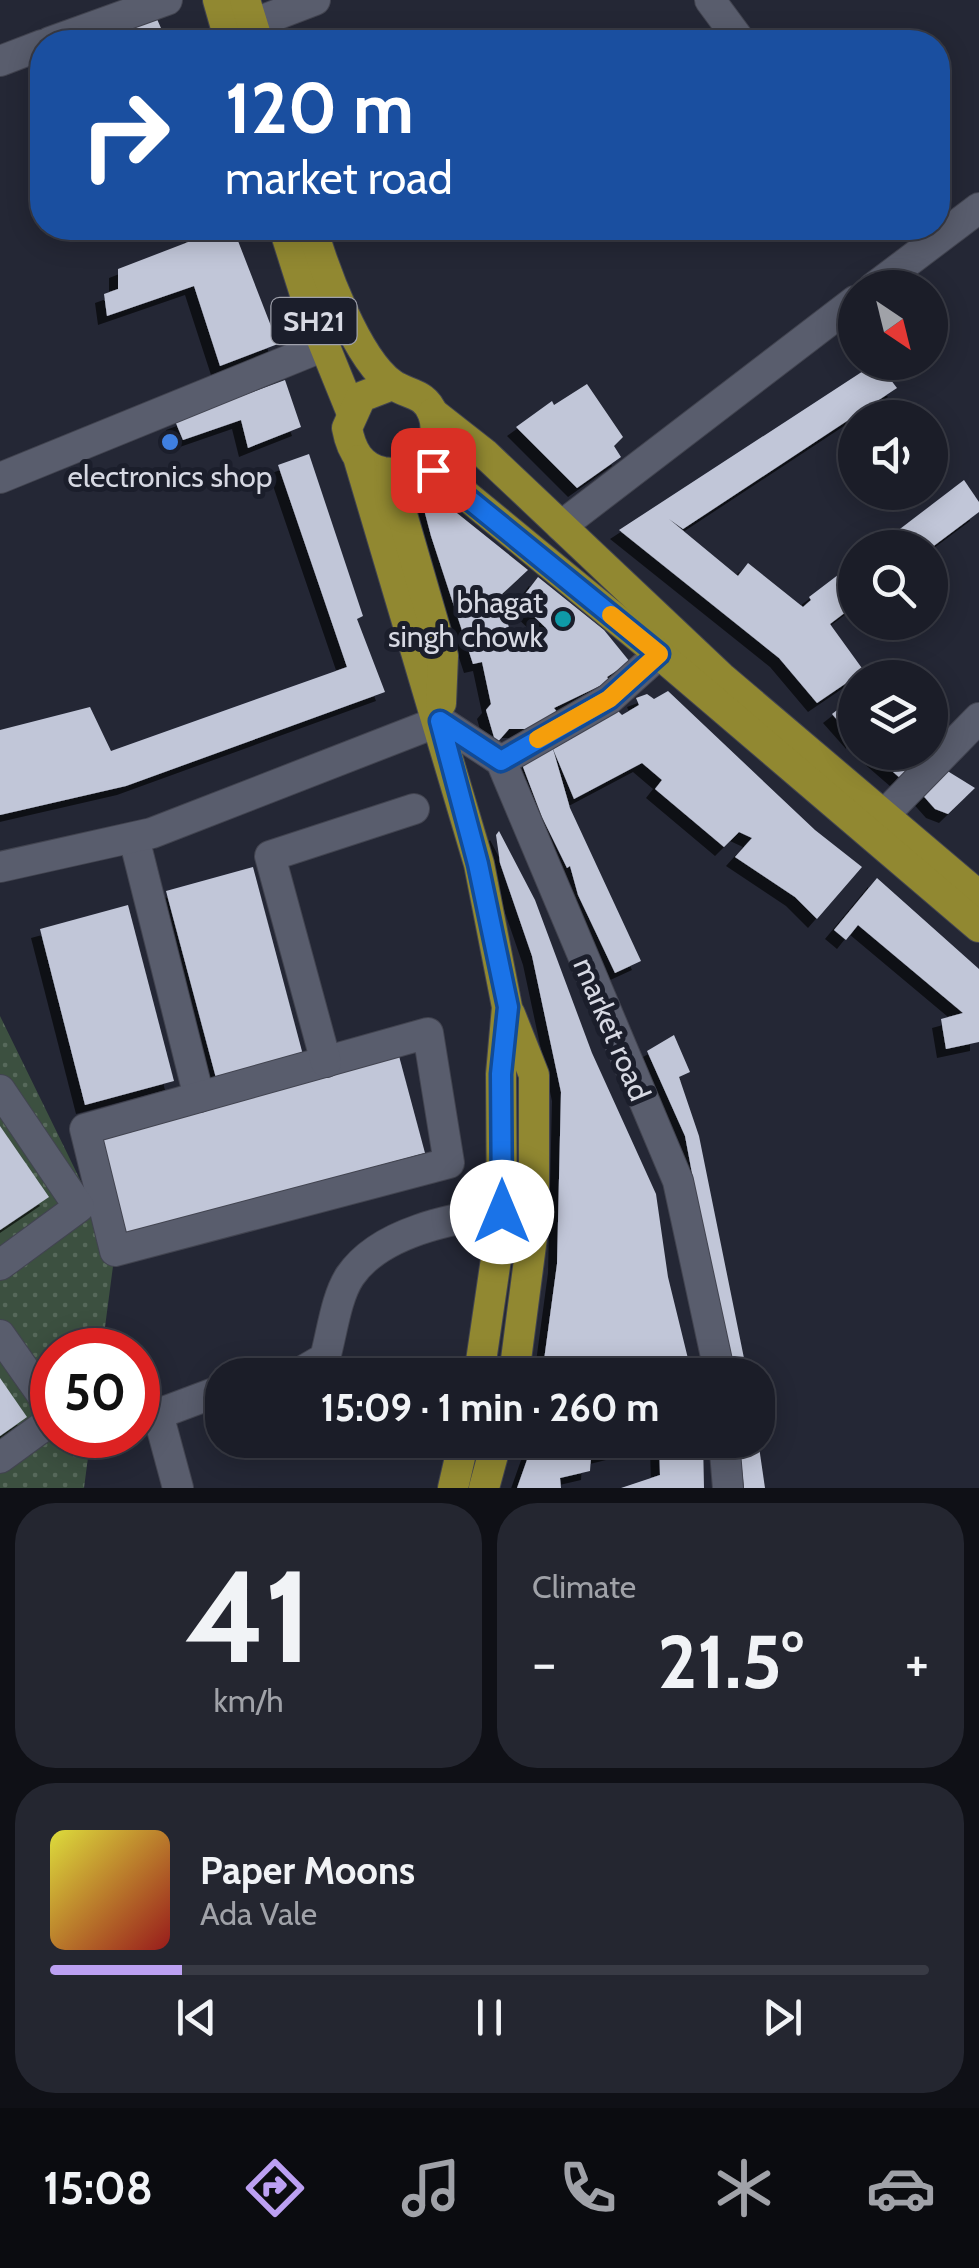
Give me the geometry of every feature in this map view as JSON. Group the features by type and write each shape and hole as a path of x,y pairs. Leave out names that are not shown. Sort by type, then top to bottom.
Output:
{"main road":[{"path":"218,0 242,29"},
{"name":"SH21","path":"288,240 351,412 347,428 359,460"},
{"name":"SH21","path":"316,240 335,297 354,334 392,385 423,398 432,413 484,453 721,676 979,896"},
{"path":"351,412 361,397 392,385"},
{"path":"359,460 373,470 390,474 407,470 422,460 436,430 432,413"},
{"path":"359,460 440,721 478,864 508,1007 534,1075 534,1222 516,1358"},
{"path":"422,460 659,654 979,927"},
{"path":"390,474 443,656 440,721"},
{"path":"481,1358 502,1212 501,1074 508,1007"},
{"path":"453,1488 460,1458"},
{"path":"484,1488 492,1458"}],"street":[{"path":"83,30 167,0"},
{"path":"242,29 315,0"},
{"path":"710,0 732,30"},
{"path":"0,61 30,50"},
{"path":"950,230 979,208"},
{"path":"897,270 937,240"},
{"path":"561,526 838,314"},
{"path":"0,478 324,346"},
{"path":"0,867 134,838 440,721 501,761 609,699 659,654"},
{"path":"884,815 979,718"},
{"name":"market road","path":"501,761 678,1181 716,1358"},
{"path":"326,1062 270,856 414,810"},
{"path":"134,838 200,1097"},
{"path":"428,1033 449,1163 115,1251 86,1129 326,1062 428,1033"},
{"path":"0,1090 79,1208 0,1264"},
{"path":"325,1358 348,1278 376,1247 470,1216 502,1212"},
{"path":"0,1335 30,1378"},
{"path":"178,1488 158,1414 205,1396"},
{"path":"0,1458 30,1436"},
{"path":"726,1458 728,1488"}],"green space":[{"path":"0,1016 115,1251 105,1328 30,1328 30,1458 88,1458 84,1488 0,1488"}],"building":[{"path":"157,19 162,30 127,30"},
{"path":"193,240 238,240 278,344 220,366 194,286 107,316 104,294 118,289 118,269"},
{"path":"285,380 301,427 248,448 241,420 183,440 175,421"},
{"path":"849,380 891,380 897,388 879,400 838,400 838,427 683,529 669,519 738,576 748,563 803,607 811,600 809,597 838,575 838,618 830,624 856,660 838,660 838,689 817,703 779,658 619,530"},
{"path":"587,384 623,437 614,446 621,457 577,488 516,427 552,401 554,405"},
{"path":"309,454 363,616 357,619 385,692 126,786 0,815 0,730 90,707 111,751 347,667 278,465"},
{"path":"964,480 979,502 979,512 948,535 948,530 899,530 925,510 948,510 948,492"},
{"name":"bhagat singh chowk","path":"424,493 447,505 528,570 502,594 512,643 533,631 538,635 546,628 519,602 538,577 604,630 630,662 607,677 610,681 554,708 557,712 527,729 509,729 496,744 486,710 491,704 482,662 473,664 431,536 422,502"},
{"path":"668,691 815,830 862,867 817,919 795,897 735,857 752,838 739,832 724,847 655,789 662,780 642,763 574,799 553,749 618,711 622,715 639,705 636,698 647,694 654,699"},
{"path":"553,749 570,808 641,961 615,973 578,895 570,866 567,868 542,817 520,759"},
{"path":"938,770 946,770 975,788 948,814 935,809 919,791"},
{"path":"499,831 535,900 592,1053 656,1194 668,1277 688,1358 544,1358 557,1264 561,1092 532,956 500,863 496,835"},
{"path":"253,867 303,1055 216,1078 166,891"},
{"path":"877,878 979,969 979,1042 946,1049 941,1019 963,1013 858,925 846,940 834,930"},
{"path":"128,905 174,1081 85,1105 40,929"},
{"path":"674,1035 690,1072 679,1077 699,1136 744,1358 727,1358 685,1136 647,1051"},
{"path":"399,1056 425,1153 124,1235 98,1138"},
{"path":"0,1126 49,1197 0,1230"},
{"path":"0,1378 27,1417 0,1436"},
{"path":"528,1458 591,1458 590,1471 560,1478 561,1488 517,1488"},
{"path":"660,1458 703,1458 704,1488 621,1488 660,1475"},
{"path":"741,1458 761,1458 765,1488 744,1488"}],"slow traffic":[{"path":"538,739 609,699 659,654 611,615"}],"place":[{"name":"electronics shop","path":"170,442"},
{"name":"bhagat singh chowk","path":"563,619"}],"route":[{"path":"433,470 659,654 609,699 501,761 440,721 478,864 508,1007 501,1074 502,1212"}]}
